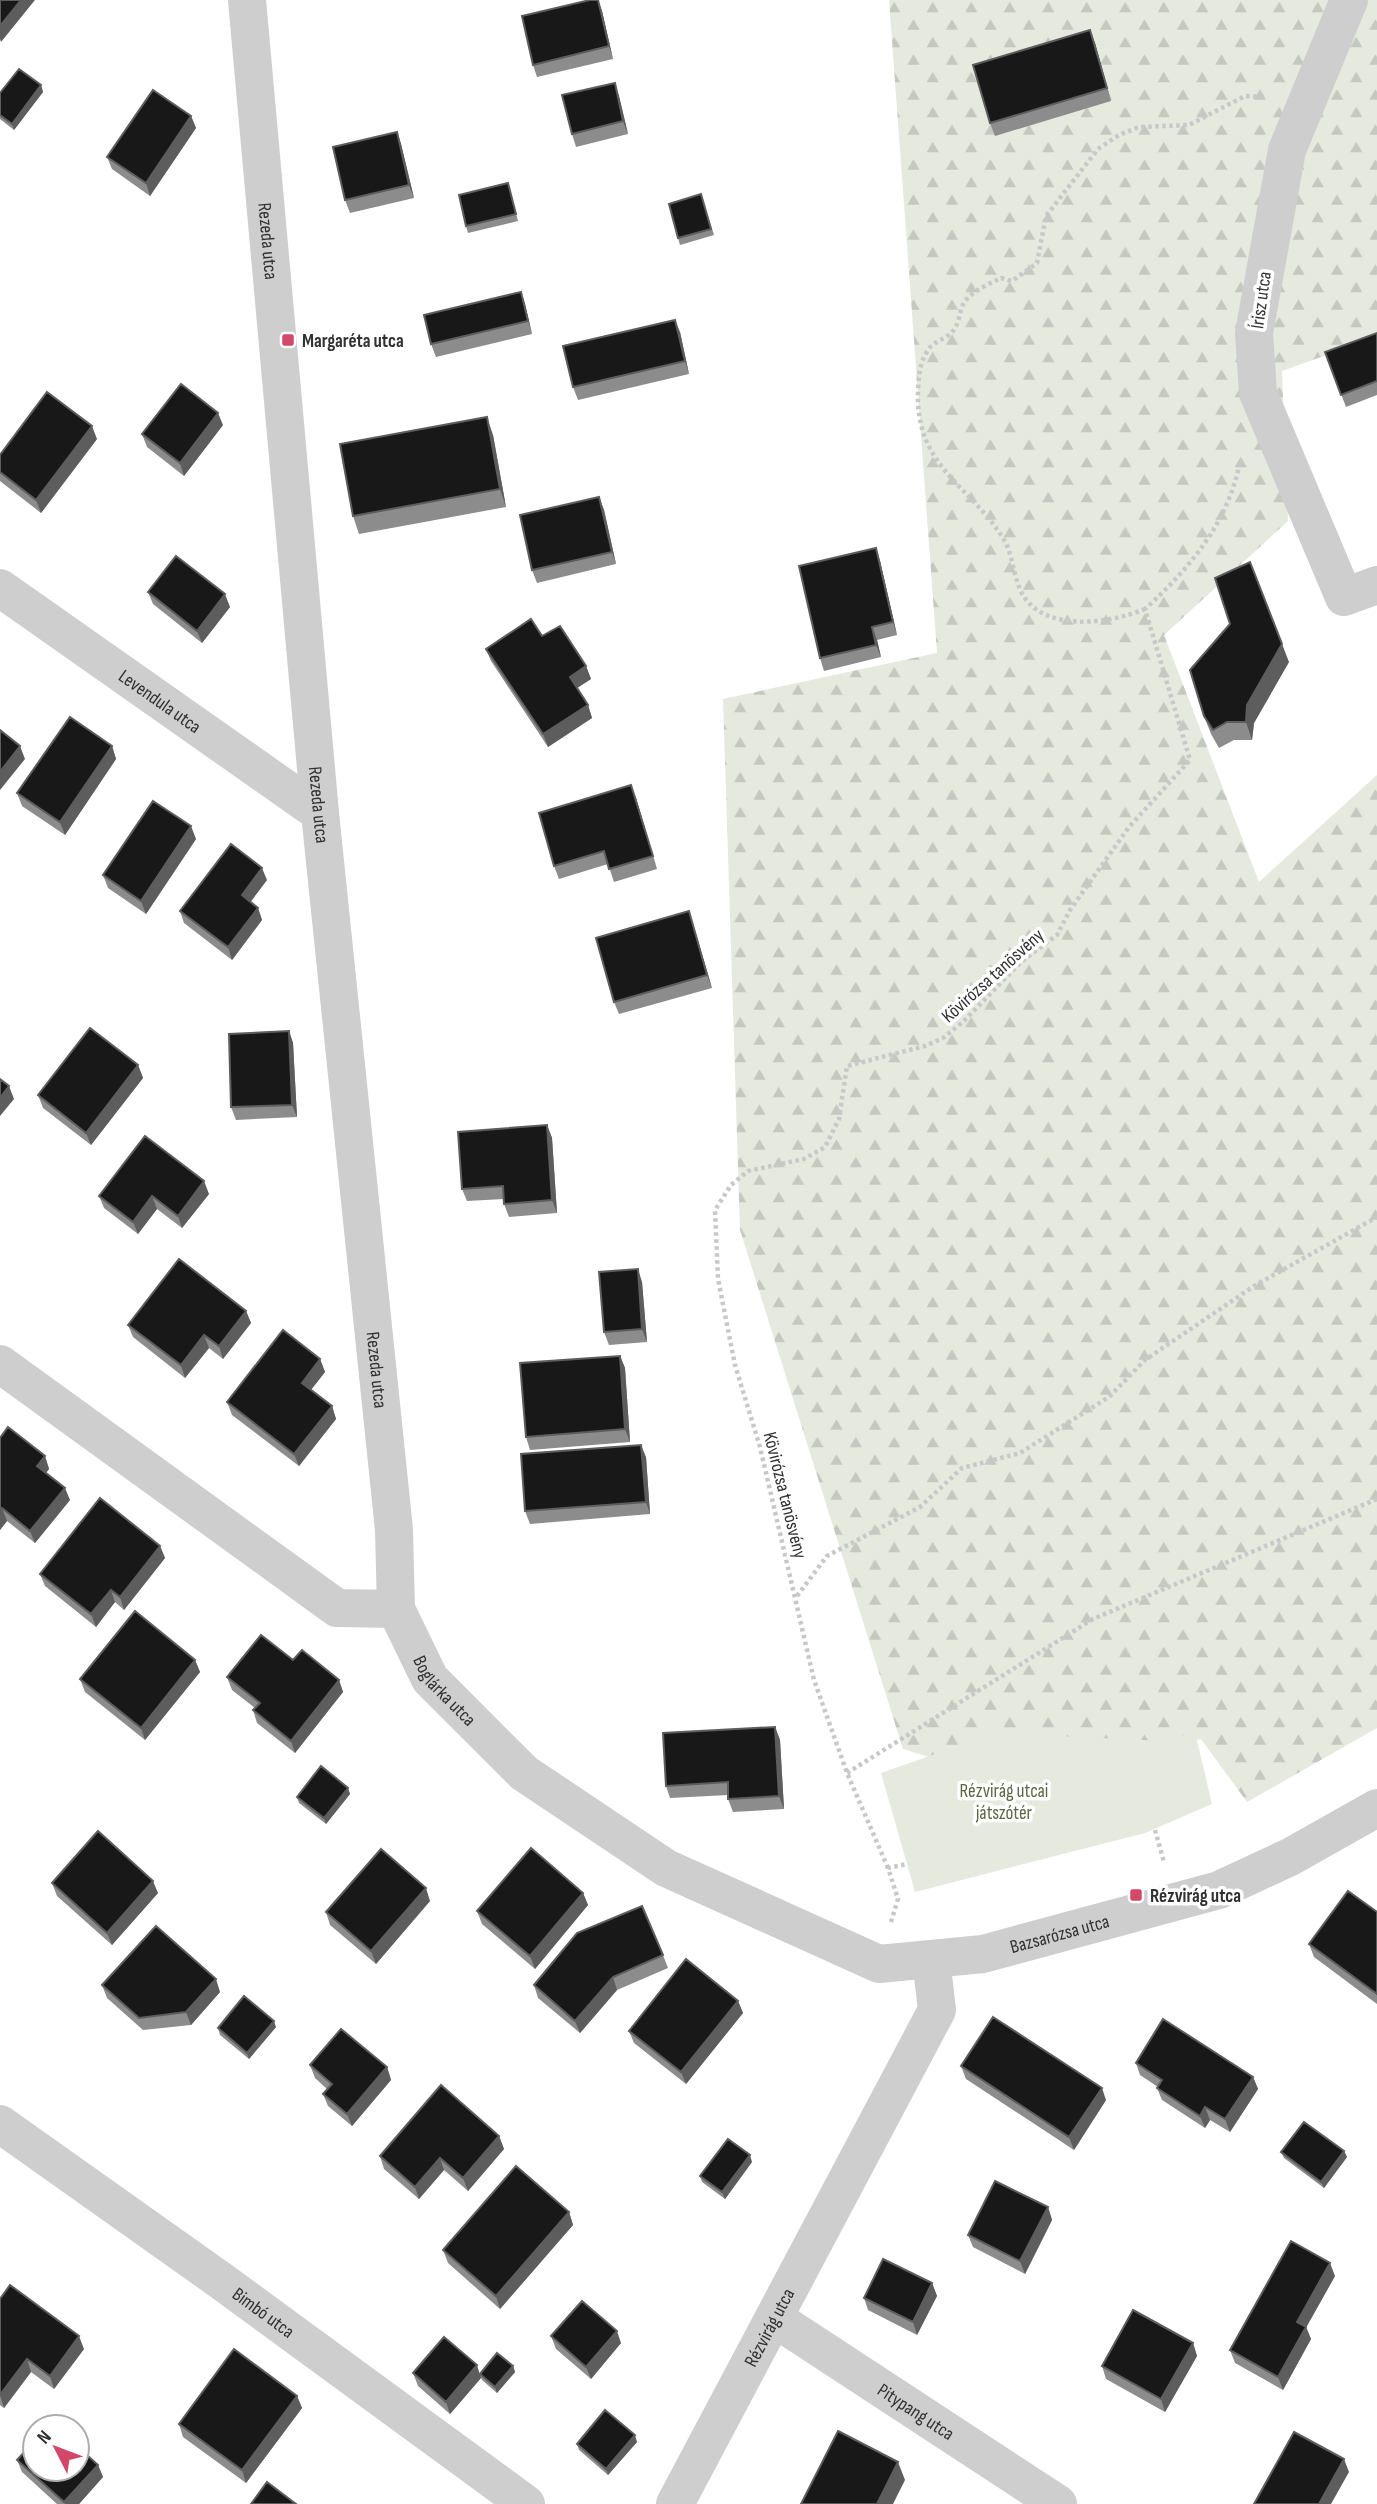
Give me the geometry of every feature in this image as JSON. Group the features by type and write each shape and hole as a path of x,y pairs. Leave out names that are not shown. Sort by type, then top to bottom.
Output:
{"street":[{"name":"Írisz utca","path":"1349,0 1287,150 1254,333 1258,393 1360,591"},
{"name":"Rezeda utca","path":"239,7 394,1530 396,1609"},
{"name":"Levendula utca","path":"0,588 320,813"},
{"path":"0,1364 337,1608 396,1609"},
{"name":"Boglárka utca","path":"396,1609 430,1679 524,1773 666,1868 879,1964 931,1959"},
{"name":"Bazsarózsa utca","path":"931,1959 983,1955 1219,1890 1290,1857 1377,1808"},
{"name":"Rézvirág utca","path":"675,2504 937,2010 931,1959"},
{"name":"Bimbó utca","path":"0,2124 526,2504"},
{"name":"Pitypang utca","path":"774,2318 1058,2504"}],"path":[{"path":"1241,453 1237,476 1212,534 1183,573 1144,609 1123,618 1083,622 1052,617 1032,606 1020,591 1004,539 937,465 917,413 919,365 930,347 954,330 965,301 979,289 1001,278 1012,281 1037,263 1046,216 1098,149 1119,135 1139,127 1189,125 1245,96 1306,99"},
{"name":"Kövirózsa tanösvény","path":"879,1964 898,1899 888,1868 847,1773 814,1680 797,1597 760,1447 735,1365 718,1279 715,1210 732,1185 748,1171 804,1159 825,1147 839,1119 847,1066 925,1046 943,1038 963,1022 1021,962 1057,935 1070,910 1129,827 1189,760 1144,609"},
{"path":"797,1597 827,1556 920,1507 962,1468 1020,1453 1110,1397 1145,1360 1254,1286 1377,1217"},
{"path":"847,1773 1093,1619 1377,1499"},
{"path":"888,1868 907,1864"}],"green space":[{"path":"889,0 1377,0 1377,337 1282,371 1288,521 1164,635 1259,882 1377,775 1377,1728 1247,1802 1201,1739 1010,1782 903,1749 740,1230 723,699 937,653"},
{"name":"Rézvirág utcai játszótér","path":"1195,1732 1212,1804 1145,1833 915,1892 881,1773 995,1733 1163,1741"}],"building":[{"path":"0,0 21,0 0,26"},
{"path":"598,0 609,46 533,65 522,16"},
{"path":"1090,30 1107,88 990,123 973,65"},
{"path":"19,69 41,85 12,124 0,115 0,93"},
{"path":"615,83 623,121 572,134 562,95"},
{"path":"153,90 191,116 146,183 107,157"},
{"path":"397,132 409,185 345,200 333,147"},
{"path":"508,183 516,214 466,226 459,195"},
{"path":"701,194 711,229 678,238 669,204"},
{"path":"521,292 528,321 431,344 424,315"},
{"path":"675,320 685,361 573,387 563,346"},
{"path":"1377,333 1377,381 1341,395 1325,352"},
{"path":"181,384 218,413 180,463 142,434"},
{"path":"47,392 92,426 36,500 0,472 0,455"},
{"path":"487,417 500,489 353,516 340,444"},
{"path":"599,497 612,552 532,570 520,515"},
{"path":"876,548 893,622 872,627 876,645 820,658 799,566"},
{"path":"176,556 225,594 197,631 148,592"},
{"path":"1250,562 1282,644 1247,705 1246,722 1227,722 1213,730 1204,716 1190,670 1230,624 1215,578"},
{"path":"531,619 542,636 560,626 586,666 570,677 588,705 543,734 486,649"},
{"path":"70,717 112,746 60,822 17,793"},
{"path":"0,730 20,746 0,772"},
{"path":"631,785 653,856 609,869 604,851 554,866 539,813"},
{"path":"153,801 191,826 141,901 103,875"},
{"path":"231,844 262,868 242,895 258,908 228,947 180,911"},
{"path":"689,911 707,975 614,1002 596,938"},
{"path":"90,1028 138,1065 86,1133 38,1095"},
{"path":"289,1031 292,1105 231,1107 229,1034"},
{"path":"0,1079 9,1086 0,1098"},
{"path":"547,1125 552,1200 504,1204 503,1186 462,1189 458,1132"},
{"path":"145,1136 204,1181 178,1216 152,1196 133,1222 99,1196"},
{"path":"179,1259 246,1311 219,1346 204,1335 181,1365 128,1325"},
{"path":"638,1269 642,1329 604,1332 599,1272"},
{"path":"283,1330 320,1359 302,1383 332,1406 294,1454 227,1402"},
{"path":"620,1356 625,1429 526,1437 520,1363"},
{"path":"8,1427 45,1456 37,1466 65,1488 30,1531 2,1508 0,1511 0,1438"},
{"path":"641,1445 646,1502 525,1511 521,1454"},
{"path":"100,1498 160,1546 120,1597 111,1590 91,1614 40,1574"},
{"path":"135,1611 195,1660 141,1728 80,1679"},
{"path":"261,1635 293,1660 302,1650 339,1680 291,1741 253,1710 260,1703 227,1677"},
{"path":"775,1727 779,1796 728,1799 728,1782 666,1786 663,1733"},
{"path":"321,1766 348,1788 324,1818 297,1797"},
{"path":"98,1831 153,1881 107,1933 52,1883"},
{"path":"531,1848 583,1893 530,1956 477,1911"},
{"path":"381,1849 426,1888 371,1951 326,1912"},
{"path":"1348,1891 1377,1912 1377,1994 1309,1944"},
{"path":"642,1906 663,1955 613,1977 575,2021 534,1985 577,1933"},
{"path":"156,1926 216,1979 186,2012 139,2018 102,1985"},
{"path":"686,1959 738,2001 681,2072 629,2031"},
{"path":"244,1996 274,2021 247,2053 218,2028"},
{"path":"993,2017 1102,2088 1069,2137 961,2066"},
{"path":"1163,2019 1253,2077 1225,2119 1205,2107 1200,2116 1157,2088 1162,2080 1136,2063"},
{"path":"341,2029 387,2067 347,2114 323,2094 332,2084 310,2065"},
{"path":"441,2085 499,2136 463,2178 440,2158 415,2187 380,2156"},
{"path":"1304,2122 1344,2151 1321,2182 1281,2152"},
{"path":"728,2139 750,2155 722,2192 700,2176"},
{"path":"516,2166 569,2212 496,2296 443,2250"},
{"path":"995,2181 1048,2207 1020,2261 968,2235"},
{"path":"1291,2241 1330,2263 1297,2322 1306,2327 1278,2377 1230,2350"},
{"path":"883,2259 932,2283 913,2322 864,2298"},
{"path":"10,2285 79,2336 50,2376 27,2359 0,2395 0,2299"},
{"path":"582,2301 617,2331 586,2367 551,2336"},
{"path":"1133,2310 1193,2343 1161,2399 1102,2366"},
{"path":"444,2337 477,2365 446,2402 413,2373"},
{"path":"234,2349 297,2396 242,2470 179,2424"},
{"path":"497,2353 513,2366 495,2387 480,2374"},
{"path":"605,2410 635,2435 606,2469 577,2444"},
{"path":"838,2431 898,2462 877,2504 801,2504"},
{"path":"1294,2432 1344,2459 1319,2504 1254,2504"},
{"path":"91,2459 98,2465 91,2473"},
{"path":"267,2482 296,2504 251,2504"},
{"path":"43,2483 81,2483 64,2502"}],"place":[{"name":"Margaréta utca","path":"288,340"},
{"name":"Rézvirág utca","path":"1136,1895"}]}
